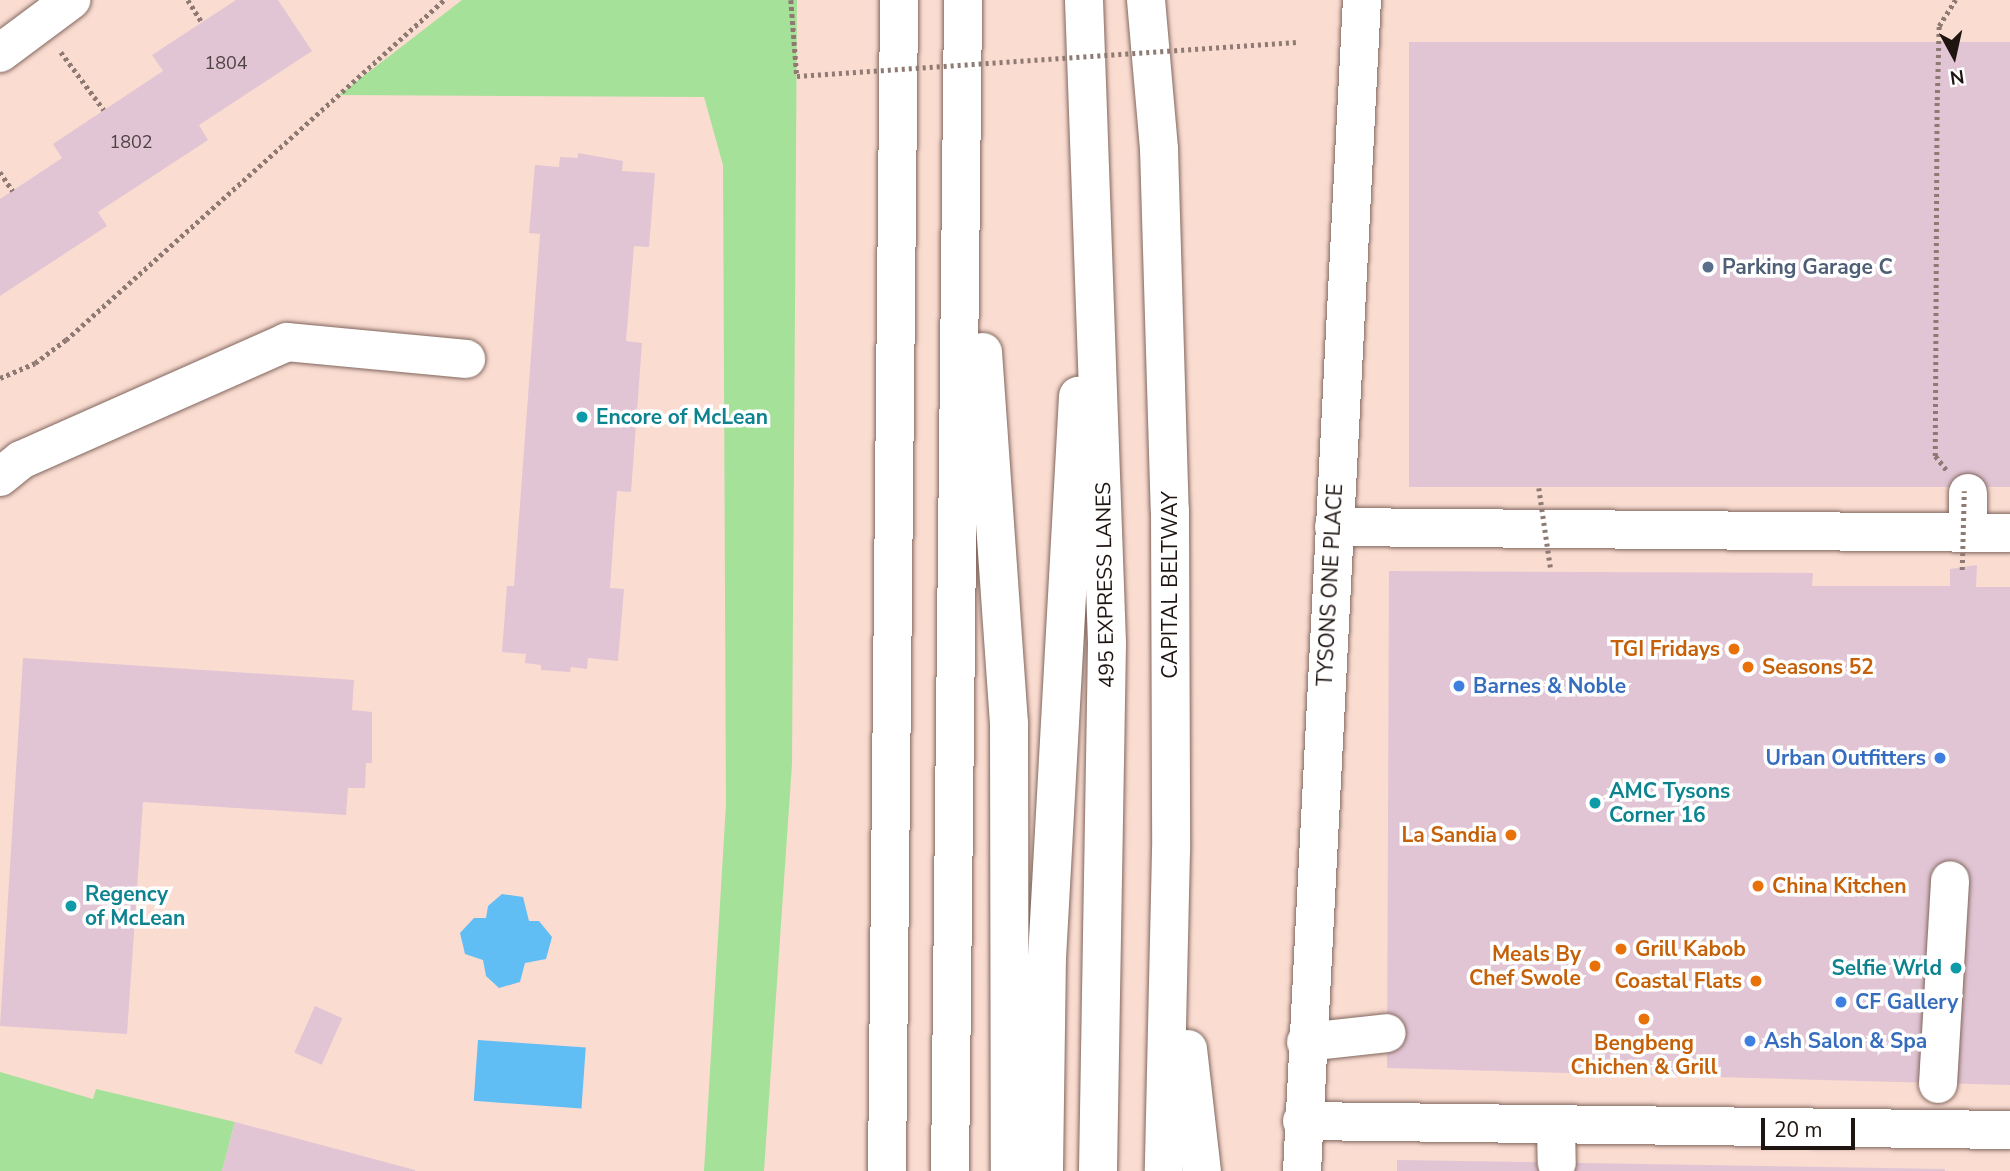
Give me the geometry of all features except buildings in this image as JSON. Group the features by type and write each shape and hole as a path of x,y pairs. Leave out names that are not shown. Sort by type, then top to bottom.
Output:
{"main road":[{"path":"0,53 71,0"},
{"path":"886,0 899,198"},
{"path":"887,1171 899,0"},
{"path":"950,1171 964,74 962,0"},
{"name":"495 EXPRESS LANES","path":"1084,0 1091,114 1107,644 1098,1171"},
{"name":"CAPITAL BELTWAY","path":"1146,0 1159,149 1170,510 1171,851 1164,1171"},
{"path":"1159,149 1160,0"},
{"name":"TYSONS ONE PLACE","path":"1302,1171 1306,1042 1362,0"},
{"path":"964,74 1009,723 1010,1171"},
{"path":"1044,1171 1047,958 1091,114"},
{"path":"0,477 21,460 287,342 466,359"},
{"path":"1959,485 1968,533"},
{"path":"1334,527 2010,533"},
{"path":"1171,851 1202,1171"},
{"path":"1938,1084 1950,880"},
{"path":"1306,1042 1387,1033"},
{"path":"1302,1121 2010,1130"},
{"path":"1556,1124 1557,1163"}],"path":[{"path":"188,0 202,22"},
{"path":"0,378 25,369 65,340 444,0"},
{"path":"791,0 797,76 1297,42"},
{"path":"1955,0 1939,26 1938,46 1935,456 1959,485 1962,570"},
{"path":"40,23 104,110"},
{"path":"0,172 13,191"},
{"path":"1539,488 1551,570"}],"green space":[{"path":"462,0 797,0 792,764 764,1171 704,1171 726,804 723,165 704,97 339,95"},
{"path":"0,1072 93,1099 96,1089 235,1122 222,1171 0,1171"}],"water":[{"path":"502,894 523,897 529,921 539,921 552,937 546,959 525,963 520,982 499,988 486,976 483,960 465,954 460,933 474,918 486,918 488,906"},
{"path":"478,1040 586,1048 581,1108 474,1101"}],"place":[{"name":"Parking Garage C","path":"1708,267"},
{"name":"Encore of McLean","path":"582,417"},
{"name":"TGI Fridays","path":"1734,649"},
{"name":"Seasons 52","path":"1748,667"},
{"name":"Barnes & Noble","path":"1459,686"},
{"name":"Urban Outfitters","path":"1940,758"},
{"name":"AMC Tysons Corner 16","path":"1595,803"},
{"name":"La Sandia","path":"1511,835"},
{"name":"China Kitchen","path":"1758,886"},
{"name":"Regency of McLean","path":"71,906"},
{"name":"Grill Kabob","path":"1621,949"},
{"name":"Meals By Chef Swole","path":"1595,966"},
{"name":"Selfie Wrld","path":"1956,968"},
{"name":"Coastal Flats","path":"1756,981"},
{"name":"CF Gallery","path":"1841,1002"},
{"name":"Bengbeng Chichen & Grill","path":"1644,1019"},
{"name":"Ash Salon & Spa","path":"1750,1041"}]}
